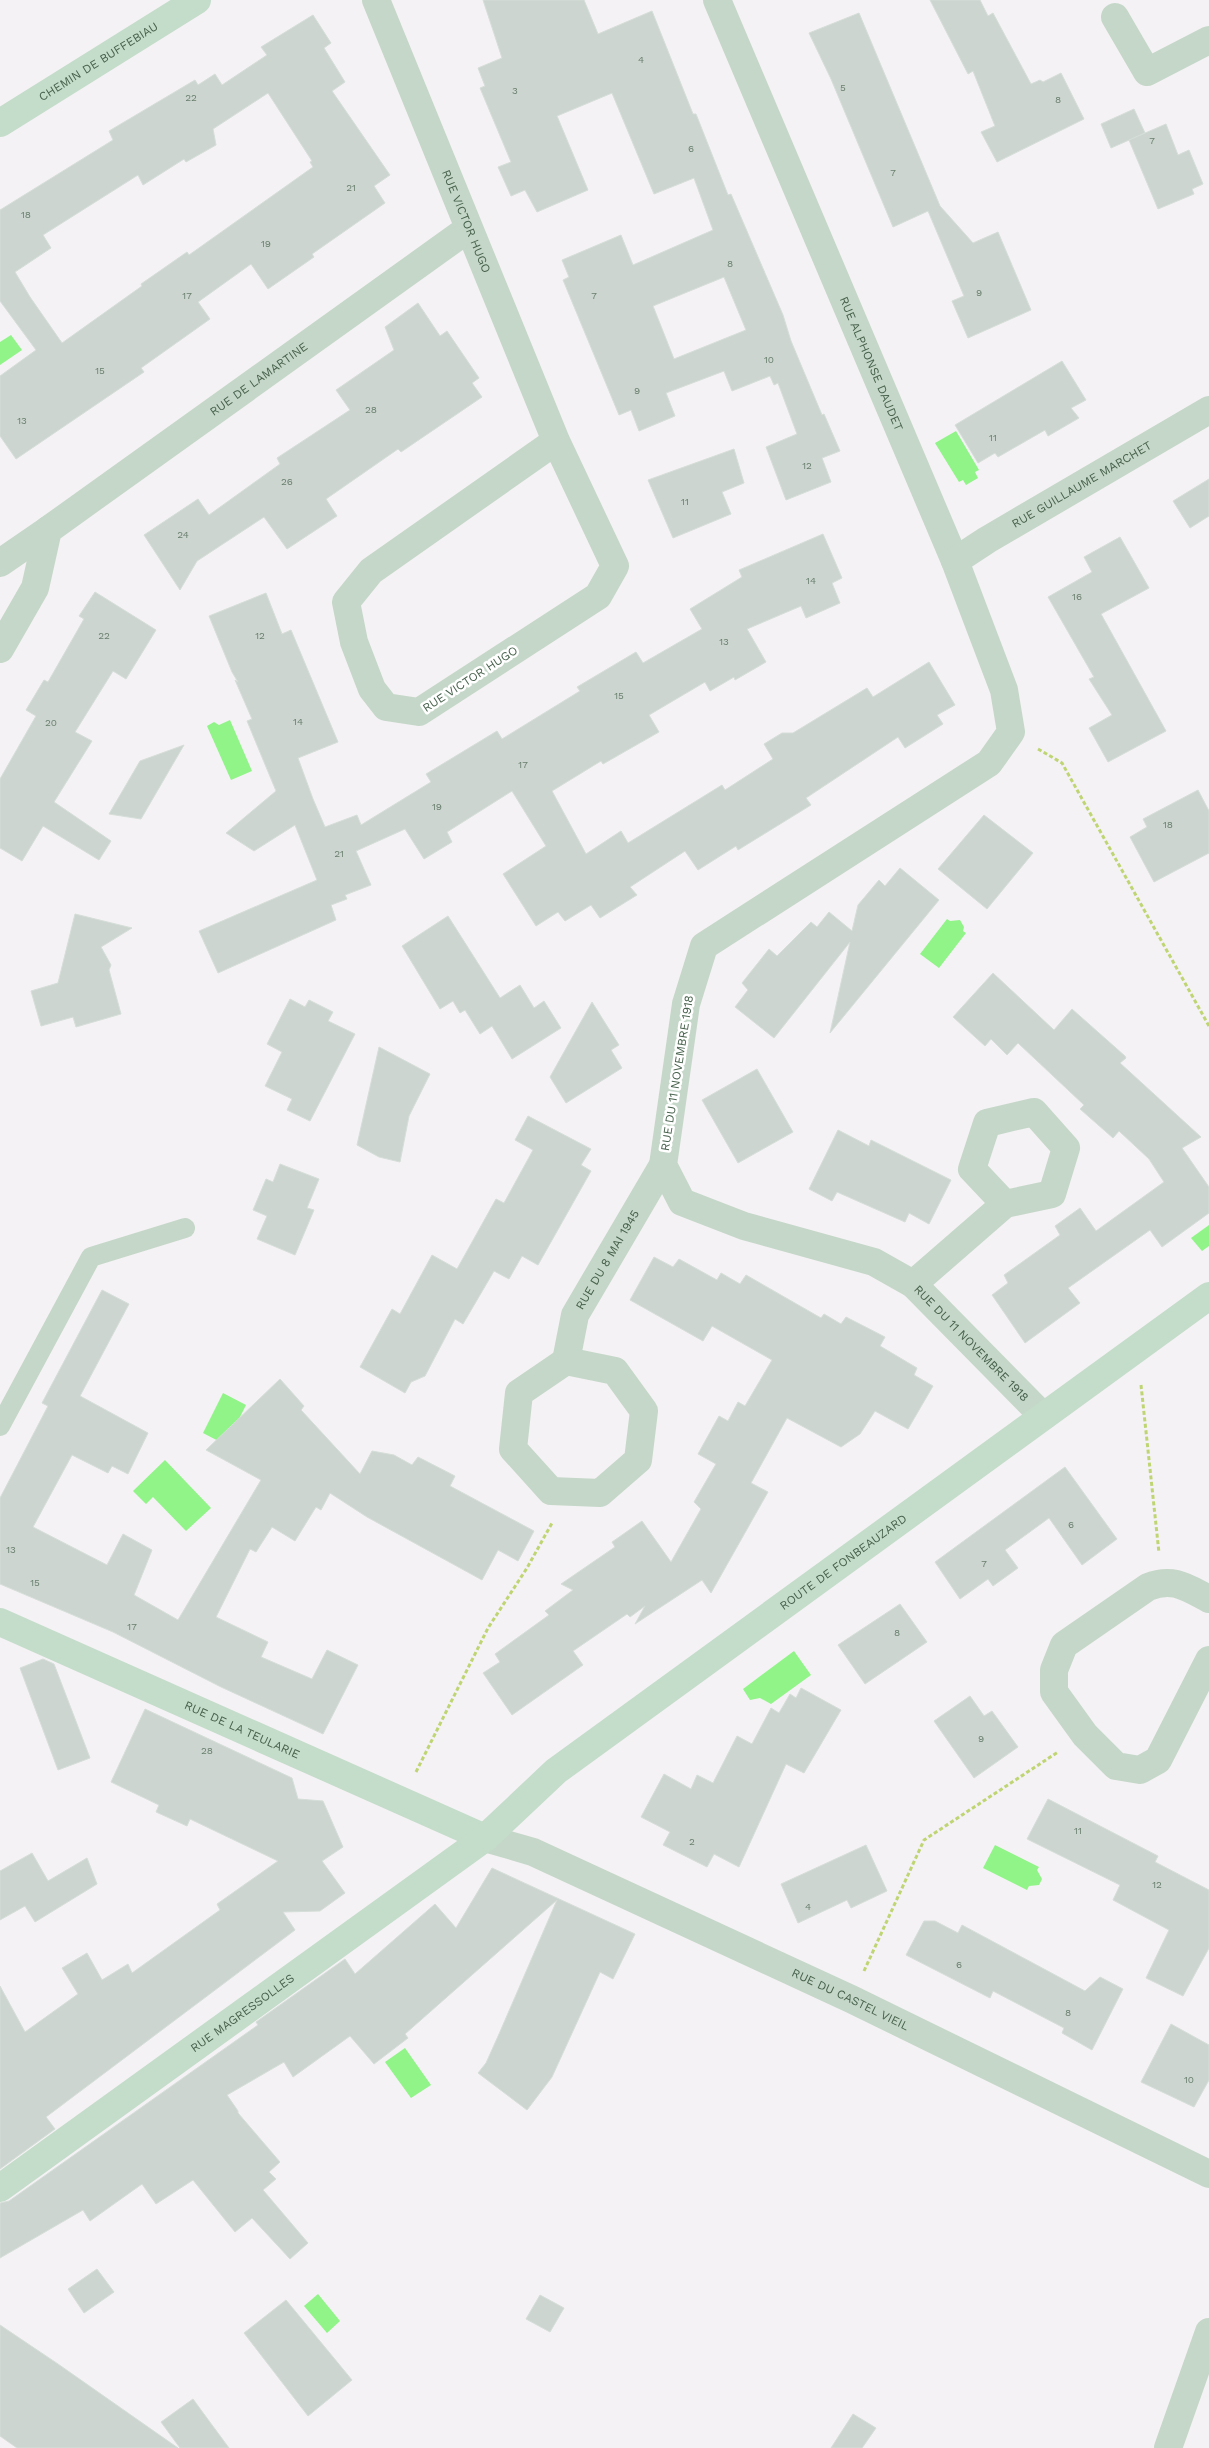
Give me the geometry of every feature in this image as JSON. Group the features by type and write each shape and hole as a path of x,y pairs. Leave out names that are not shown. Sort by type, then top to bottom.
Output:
{"street":[{"name":"CHEMIN DE BUFFEBIAU","path":"0,123 197,0"},
{"name":"RUE VICTOR HUGO","path":"376,0 556,441 615,566 598,596 419,712 386,707 372,689 354,642 346,602 371,570 556,441"},
{"name":"RUE ALPHONSE DAUDET","path":"717,0 955,562 1004,690 1011,732"},
{"path":"1115,17 1147,72 1209,40"},
{"name":"RUE DE LAMARTINE","path":"0,563 468,229"},
{"name":"RUE GUILLAUME MARCHET","path":"955,562 988,540 1209,410"},
{"path":"0,649 35,588 48,530"},
{"name":"RUE DU 11 NOVEMBRE 1918","path":"1011,732 989,763 704,946 686,1004 663,1165 682,1202 744,1226 874,1262 913,1284 1043,1416"},
{"name":"RUE DU 8 MAI 1945","path":"566,1361 575,1315 663,1165"},
{"path":"913,1284 1005,1204"},
{"name":"ROUTE DE FONBEAUZARD","path":"485,1838 556,1771 1043,1416 1124,1360 1209,1296"},
{"path":"566,1361 615,1371 644,1411 638,1460 600,1493 551,1491 513,1449 519,1393 566,1361"},
{"path":"1209,1599 1182,1585 1162,1581 1148,1587 1064,1645 1054,1670 1054,1692 1085,1734 1116,1766 1140,1770 1158,1760 1209,1660"},
{"name":"RUE DE LA TEULARIE","path":"0,1622 485,1838"},
{"name":"RUE DU CASTEL VIEIL","path":"485,1838 533,1852 852,1999 1209,2174"},
{"name":"RUE MAGRESSOLLES","path":"0,2188 485,1838"},
{"path":"1168,2448 1209,2332"}],"lane":[{"path":"0,1426 91,1257 185,1228"}],"path":[{"path":"1011,732 1062,763 1209,1026"},
{"path":"1124,1360 1141,1386 1162,1581"},
{"path":"402,1801 488,1628 527,1568 552,1523 551,1491"},
{"path":"852,1999 924,1840 1085,1734"}],"shaded area":[{"path":"11,335 22,350 0,365 0,342"},
{"path":"956,431 979,470 975,472 978,478 966,485 963,480 959,482 935,443"},
{"path":"230,720 252,771 231,780 207,726 214,722 219,725"},
{"path":"947,919 950,921 960,920 964,927 963,931 966,933 939,968 920,954"},
{"path":"1209,1225 1209,1246 1202,1251 1191,1238"},
{"path":"223,1393 246,1405 226,1445 203,1433"},
{"path":"165,1460 211,1508 186,1531 153,1497 146,1504 133,1491"},
{"path":"794,1651 811,1675 771,1704 760,1698 750,1700 743,1689"},
{"path":"995,1845 1039,1867 1037,1870 1042,1879 1039,1885 1029,1886 1027,1890 983,1868"},
{"path":"405,2048 431,2085 411,2098 385,2062"},
{"path":"318,2294 340,2321 327,2333 304,2306"}],"building":[{"path":"483,0 584,0 598,34 652,11 693,114 696,114 728,195 731,194 783,315 791,341 822,415 824,414 840,451 822,458 831,482 786,500 766,447 797,434 778,383 774,385 770,376 732,391 724,371 666,393 675,416 639,431 631,410 619,415 563,280 569,277 562,260 621,235 633,265 713,230 694,178 654,194 612,93 557,116 588,190 537,212 525,190 511,196 498,167 511,162 480,88 485,86 478,68 502,58","holes":["724,277 746,330 674,359 653,306"]},
{"path":"930,0 980,0 988,16 993,13 1031,84 1040,80 1043,82 1061,73 1084,119 997,162 981,132 995,126 973,71 968,74"},
{"path":"859,13 940,206 973,243 998,232 1031,310 968,338 952,301 964,296 928,211 893,227 831,79 809,33"},
{"path":"313,15 331,43 324,48 345,82 332,91 390,175 374,186 385,203 312,254 314,257 268,289 251,264 198,302 210,319 141,368 144,372 16,459 0,436 0,376 36,350 0,301 0,210 113,140 109,131 195,80 198,85 215,74 222,85 267,55 261,47","holes":["268,93 312,161 310,162 313,167 189,255 187,252 141,284 142,286 62,343 15,272 51,248 43,235 138,175 143,185 184,159 186,162 216,145 213,129"]},
{"path":"1134,109 1145,133 1111,148 1101,124"},
{"path":"1166,124 1178,155 1189,150 1203,184 1192,189 1194,194 1158,209 1129,140"},
{"path":"418,303 440,336 447,331 479,378 472,383 482,397 401,452 398,449 326,499 337,516 287,549 264,517 197,561 180,590 144,535 198,499 209,515 280,464 277,458 350,410 336,390 394,350 385,327"},
{"path":"1062,361 1086,400 1071,408 1079,418 1048,436 1045,430 998,457 995,453 978,463 955,425"},
{"path":"734,449 744,483 722,492 731,514 673,538 648,480"},
{"path":"1209,479 1209,516 1190,528 1173,501"},
{"path":"823,534 842,578 832,583 840,603 806,618 801,606 747,629 766,662 735,680 734,677 710,691 705,682 649,715 659,732 603,764 601,761 552,791 586,854 621,831 628,843 722,785 725,790 773,759 764,744 782,733 793,733 867,688 873,697 929,662 955,705 937,715 943,724 905,748 898,737 806,798 811,805 738,850 736,846 698,870 685,851 630,887 637,895 600,918 591,905 565,921 558,912 536,926 503,874 546,846 512,791 447,832 452,842 424,859 405,829 356,851 371,885 345,895 347,899 331,905 336,920 218,973 199,931 317,880 295,825 254,851 226,833 276,791 247,721 252,719 235,680 238,682 209,616 266,593 282,634 291,630 338,742 298,758 313,799 325,827 357,815 361,825 431,782 426,774 497,731 502,739 580,691 577,687 636,652 643,663 702,629 690,609 742,577 739,570"},
{"path":"1120,537 1149,588 1101,614 1166,731 1108,762 1089,728 1112,715 1089,679 1094,677 1048,597 1092,572 1084,557"},
{"path":"95,592 156,630 126,679 113,671 75,732 92,741 54,802 111,841 99,860 43,826 22,861 0,848 0,779 36,716 26,710 44,680 48,682 84,619 79,616"},
{"path":"184,745 141,819 109,814 140,761"},
{"path":"1198,790 1209,811 1209,853 1154,882 1130,837 1147,827 1143,819"},
{"path":"984,815 1033,853 987,909 938,869"},
{"path":"900,868 939,900 830,1033 850,942 774,1038 735,1007 748,990 742,983 769,949 777,956 811,922 817,927 829,912 852,931 858,905 879,880 885,886"},
{"path":"75,914 132,928 101,947 111,965 109,970 121,1014 76,1027 73,1017 41,1026 31,991 58,983"},
{"path":"448,916 500,998 520,985 534,1008 544,1001 561,1028 512,1059 492,1026 480,1034 465,1010 460,1013 453,1001 440,1009 402,946"},
{"path":"993,973 1054,1030 1072,1009 1125,1056 1126,1058 1120,1063 1201,1137 1182,1148 1209,1187 1209,1213 1162,1247 1150,1230 1068,1288 1080,1303 1025,1343 992,1295 1008,1283 1004,1275 1060,1235 1055,1226 1080,1208 1096,1231 1164,1182 1149,1159 1119,1131 1113,1138 1080,1109 1084,1105 1018,1043 1007,1055 991,1039 985,1046 953,1017"},
{"path":"290,999 305,1007 309,1000 333,1012 328,1021 355,1034 310,1121 287,1110 292,1099 265,1086 282,1052 267,1044"},
{"path":"592,1002 619,1045 611,1050 622,1068 566,1103 550,1077"},
{"path":"379,1047 430,1074 409,1116 400,1162 379,1157 357,1145"},
{"path":"757,1069 793,1132 738,1163 702,1100"},
{"path":"528,1116 591,1149 581,1165 591,1171 538,1265 522,1256 509,1279 494,1271 463,1324 455,1319 425,1376 411,1382 405,1393 360,1367 392,1309 400,1314 432,1255 457,1269 496,1199 504,1203 533,1150 515,1140"},
{"path":"838,1130 869,1146 871,1140 951,1180 929,1224 909,1213 905,1222 837,1192 832,1201 809,1189"},
{"path":"280,1164 319,1179 307,1208 314,1210 295,1255 257,1239 267,1216 253,1210 266,1179 273,1182"},
{"path":"654,1257 673,1267 679,1259 717,1280 721,1273 740,1284 746,1275 821,1318 824,1314 841,1324 846,1317 885,1337 880,1346 917,1368 914,1375 933,1386 908,1429 875,1411 860,1434 841,1447 787,1418 751,1483 768,1492 711,1593 702,1580 635,1624 645,1606 630,1617 627,1614 573,1651 583,1665 512,1715 483,1673 500,1662 495,1654 549,1615 545,1611 573,1590 561,1584 615,1547 612,1542 642,1521 671,1562 701,1509 694,1502 716,1464 698,1454 719,1416 728,1421 738,1402 745,1406 772,1360 712,1326 703,1341 630,1300"},
{"path":"102,1290 129,1304 80,1396 148,1433 128,1474 112,1466 108,1473 72,1455 33,1527 107,1565 123,1534 152,1550 134,1595 178,1620 261,1480 206,1450 280,1379 304,1406 301,1410 360,1474 372,1451 394,1455 412,1465 418,1457 455,1476 450,1486 534,1531 518,1561 498,1550 482,1580 367,1517 330,1493 321,1510 316,1507 295,1541 272,1527 256,1552 250,1549 216,1617 268,1642 261,1657 312,1679 327,1650 358,1665 323,1734 221,1687 113,1632 0,1584 0,1498 48,1406 42,1403"},
{"path":"1065,1467 1117,1539 1082,1565 1049,1518 1005,1550 1018,1568 993,1586 988,1579 960,1599 935,1562"},
{"path":"900,1604 927,1642 865,1684 838,1645"},
{"path":"43,1659 54,1664 90,1758 58,1770 20,1668"},
{"path":"801,1688 841,1710 804,1773 786,1764 739,1867 714,1854 707,1867 663,1845 670,1832 641,1817 664,1774 691,1789 697,1775 713,1783 737,1736 752,1744 771,1708 779,1713 790,1694 796,1698"},
{"path":"970,1696 984,1716 992,1711 1018,1747 974,1778 934,1721"},
{"path":"145,1709 292,1778 298,1799 323,1801 343,1847 322,1861 345,1893 320,1911 283,1912 295,1930 46,2117 55,2129 0,2169 0,1986 25,2032 78,1994 62,1968 87,1953 102,1980 128,1964 132,1973 220,1910 217,1904 278,1861 190,1819 187,1826 156,1812 159,1805 111,1782"},
{"path":"1048,1799 1158,1856 1155,1862 1209,1890 1209,1948 1183,1996 1146,1978 1169,1930 1113,1900 1120,1885 1027,1839"},
{"path":"866,1845 887,1891 851,1908 847,1900 798,1923 781,1884"},
{"path":"32,1853 48,1881 87,1858 97,1884 35,1922 25,1906 0,1920 0,1871"},
{"path":"492,1868 635,1934 613,1979 600,1972 552,2077 527,2110 478,2073 486,2063 557,1900 405,2034 408,2038 374,2064 350,2036 293,2077 284,2062 227,2095 238,2113 280,2162 269,2172 276,2179 263,2190 308,2243 290,2259 252,2218 235,2232 193,2180 156,2204 142,2184 90,2221 83,2210 0,2258 0,2203 9,2201 258,2025 256,2022 345,1959 355,1974 435,1904 456,1928"},
{"path":"924,1921 935,1921 958,1933 962,1925 1085,1991 1100,1977 1123,1989 1092,2050 1062,2033 1064,2028 993,1991 990,1998 906,1955"},
{"path":"1171,2024 1209,2045 1209,2080 1194,2107 1141,2082"},
{"path":"97,2269 114,2292 84,2313 68,2289"},
{"path":"540,2295 564,2308 550,2332 526,2319"},
{"path":"286,2300 352,2380 308,2416 244,2333"},
{"path":"0,2325 178,2448 17,2448 0,2436"},
{"path":"193,2399 229,2448 180,2448 161,2422"},
{"path":"853,2414 876,2428 862,2448 831,2448"}]}
